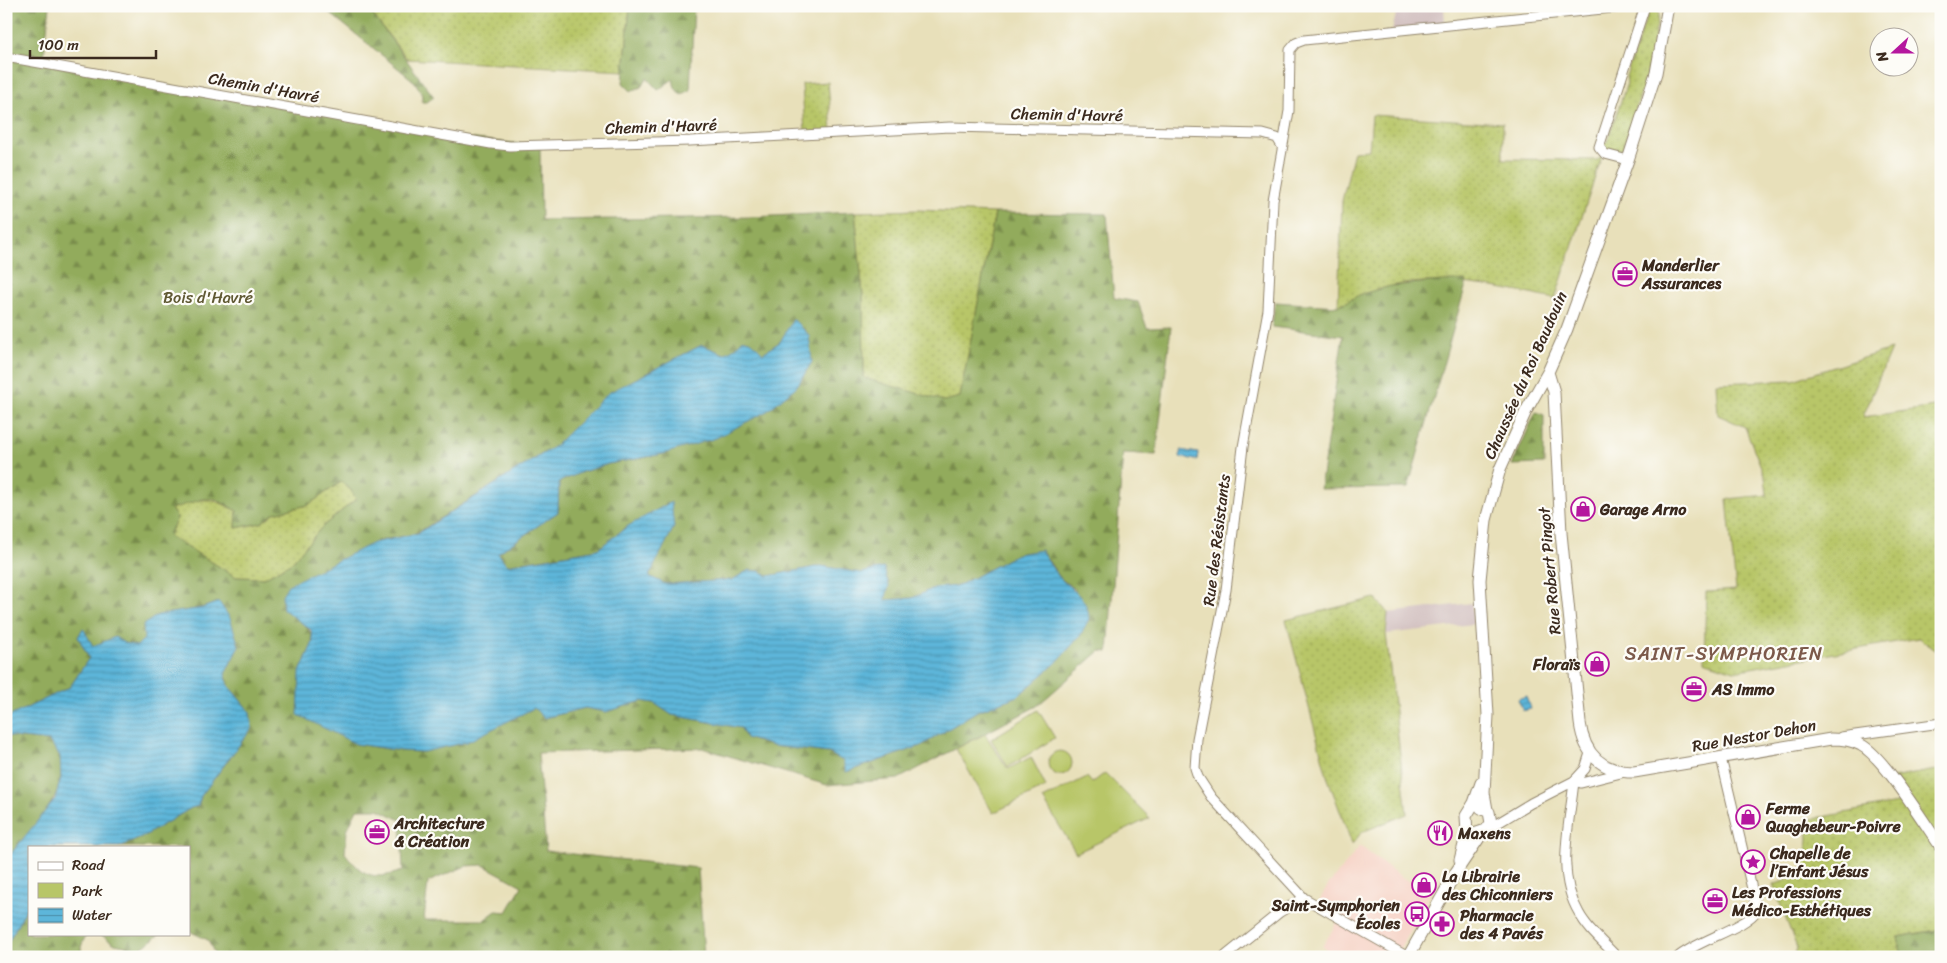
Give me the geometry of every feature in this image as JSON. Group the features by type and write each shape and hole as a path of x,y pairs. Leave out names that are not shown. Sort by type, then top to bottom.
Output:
{"main road":[{"name":"Chaussée du Roi Baudouin","path":"1488,811 1484,792 1484,769 1488,714 1480,580 1486,520 1500,469 1526,411 1548,372 1567,329 1628,160 1656,73 1668,6"},
{"name":"Rue Robert Pingot","path":"1548,372 1554,392 1561,533 1580,723 1582,738 1590,753"},
{"path":"1831,739 1854,742 1871,752 1941,846"},
{"name":"Rue Nestor Dehon","path":"1626,772 1831,739"},
{"path":"1590,753 1606,767 1626,772"},
{"name":"Chaussée du Roi Baudouin","path":"1468,812 1474,803 1484,769"},
{"path":"1408,957 1456,872 1491,821 1488,811 1477,807 1468,812 1466,840 1456,872"},
{"path":"1467,826 1474,832 1485,831"}],"street":[{"name":"Rue des Résistants","path":"1408,957 1304,898 1211,797 1198,777 1195,768 1197,740 1226,590 1243,447 1268,310 1271,227 1282,146 1289,111 1290,50 1296,43 1304,40 1632,6"},
{"path":"1628,160 1605,154 1599,147 1645,6"},
{"name":"Chemin d'Havré","path":"6,57 490,144 510,146 690,141 950,127 1264,134 1277,138 1282,146"},
{"name":"Rue Nestor Dehon","path":"1831,739 1941,723"},
{"name":"Rue Nestor Dehon","path":"1485,831 1510,815 1574,781 1585,769 1590,753"},
{"path":"1678,957 1690,947 1750,919 1757,910 1721,758"},
{"name":"Rue Nestor Dehon","path":"1574,781 1581,782 1626,772"},
{"path":"1574,781 1566,851 1567,883 1578,912 1617,957"},
{"path":"1488,811 1498,815 1510,815"},
{"path":"1224,957 1280,912 1304,898"}],"shaded area":[{"path":"1398,6 1444,6 1445,25 1392,31"},
{"path":"1472,603 1473,624 1387,634 1388,613"},
{"path":"1360,846 1400,876 1430,894 1395,957 1325,957 1327,950 1322,947 1342,914 1319,901 1329,884"}],"green space":[{"name":"Bois d'Havré","path":"6,6 50,6 43,63 438,135 540,146 541,220 752,217 855,212 863,296 864,378 944,401 960,397 995,213 1107,214 1114,298 1138,302 1147,328 1171,327 1156,455 1123,453 1108,652 1100,651 1037,706 898,779 827,785 702,748 538,753 546,851 698,868 704,957 216,957 208,940 190,931 190,846 121,846 141,838 191,808 198,806 201,796 252,728 250,712 228,685 225,674 239,646 219,602 202,608 158,615 144,639 137,646 124,643 115,637 93,646 83,629 78,637 89,658 70,687 6,718","holes":["752,342 763,353 780,342 777,401 766,412 663,454 608,464 559,482 558,512 498,553 506,565 598,549 628,526 674,527 648,576 665,584 732,580 749,570 760,571 768,576 821,566 861,573 883,568 884,600 912,598 934,588 958,586 1017,554 1041,550 1061,579 1075,589 1080,636 1056,663 1018,696 977,711 921,746 846,772 844,761 829,753 773,746 746,738 741,728 672,715 654,703 642,701 606,712 585,708 544,718 534,708 423,752 401,751 356,744 300,672 311,649 312,638 310,632 298,618 342,568 352,558 372,544 417,533 555,446 608,393 702,345 724,354","341,482 351,490 356,499 322,527 292,562 264,578 236,577 169,536 177,518 171,509 203,499 215,499 237,511 236,528 261,523 274,513 308,505","357,809 378,809 401,820 403,871 384,876 370,875 358,868 345,853 347,830","483,865 522,886 507,912 496,911 484,920 424,920 428,882 466,866"]},
{"path":"321,6 371,6 373,15 434,97 427,102 422,102 422,94 415,82"},
{"path":"371,6 630,6 624,71 407,59 373,15"},
{"path":"630,6 694,6 690,90 681,95 675,88 673,79 658,90 647,78 641,87 631,91 623,83"},
{"path":"1649,10 1656,10 1659,14 1648,72 1623,148 1616,153 1604,149 1604,142 1607,142 1627,83 1626,76"},
{"path":"828,82 832,132 805,133 802,84"},
{"path":"1372,115 1503,123 1503,159 1597,160 1602,156 1555,299 1472,284 1419,282 1392,286 1365,294 1338,306 1342,201 1354,151 1369,150"},
{"path":"918,210 995,213 960,397 944,402 864,379 863,296 855,212"},
{"path":"1440,281 1467,281 1408,488 1320,489 1343,336 1272,327 1275,302 1338,306 1361,294 1391,286"},
{"path":"1891,349 1863,417 1941,406 1941,654 1919,638 1734,671 1704,661 1706,592 1736,590 1727,499 1767,495 1765,477 1745,427 1718,415 1716,383 1793,380"},
{"path":"1536,412 1544,415 1544,464 1512,465"},
{"path":"341,482 351,490 356,499 322,527 292,562 264,578 236,577 169,536 177,518 171,509 204,500 218,502 237,511 236,528 261,523 274,513 308,505"},
{"path":"1375,598 1388,613 1386,634 1407,814 1362,832 1352,844 1327,776 1286,620"},
{"path":"1038,710 1055,738 1008,767 991,739"},
{"path":"985,734 1008,769 1031,757 1046,787 993,813 956,749"},
{"path":"6,736 49,741 60,757 61,772 59,786 45,813 6,860"},
{"path":"1060,751 1069,754 1072,763 1069,772 1060,775 1051,772 1048,763 1051,754"},
{"path":"1941,769 1941,829 1931,832 1941,847 1941,929 1898,937 1902,957 1794,957 1797,948 1773,885 1801,875 1808,840 1807,820 1907,801 1892,778"},
{"path":"1105,773 1150,818 1076,853 1043,799 1087,777 1092,783"},
{"path":"28,906 28,936 85,936 81,947 82,957 6,957 6,946"},
{"path":"1938,930 1941,951 1916,957 1902,957 1898,937"},
{"path":"103,936 157,936 140,949 115,944"}],"water":[{"path":"793,319 809,335 812,362 797,386 766,412 716,438 663,454 608,464 559,482 558,512 498,553 507,565 598,549 628,526 671,502 674,527 649,576 665,584 732,580 749,570 760,571 768,576 821,566 861,573 884,568 889,586 885,600 912,598 934,588 958,586 1017,554 1041,550 1058,576 1083,601 1089,619 1080,636 1056,663 1018,696 977,711 921,746 846,772 843,761 829,753 773,746 746,738 741,728 672,715 654,703 642,701 606,712 585,708 544,718 534,708 467,742 423,752 356,744 298,715 300,672 313,642 311,630 283,609 282,595 288,585 373,543 418,533 555,446 608,393 702,345 724,354 735,348 743,339 752,342 763,353 780,342"},
{"path":"1181,450 1198,453 1197,460 1180,457"},
{"path":"219,602 230,618 239,646 225,674 228,685 250,712 252,728 201,796 198,806 191,808 141,838 121,846 28,846 28,906 6,946 6,860 55,799 61,778 60,756 49,741 6,736 6,718 70,687 89,658 78,637 83,628 93,646 115,637 124,643 137,646 144,639 143,625 158,615 202,608"},
{"path":"1526,696 1530,709 1523,711 1518,699"}],"place":[{"name":"Manderlier Assurances","path":"1625,274"},
{"name":"Garage Arno","path":"1583,509"},
{"name":"Floraïs","path":"1597,664"},
{"name":"AS Immo","path":"1694,689"},
{"name":"Ferme Quaghebeur-Poivre","path":"1748,817"},
{"name":"Architecture & Création","path":"377,832"},
{"name":"Maxens","path":"1440,833"},
{"name":"Chapelle de l’Enfant Jésus","path":"1753,862"},
{"name":"La Librairie des Chiconniers","path":"1424,885"},
{"name":"Les Professions Médico-Esthétiques","path":"1715,901"},
{"name":"Saint-Symphorien Écoles","path":"1417,914"},
{"name":"Pharmacie des 4 Pavés","path":"1442,924"}],"district":[{"name":"SAINT-SYMPHORIEN","path":"1724,653"}]}
